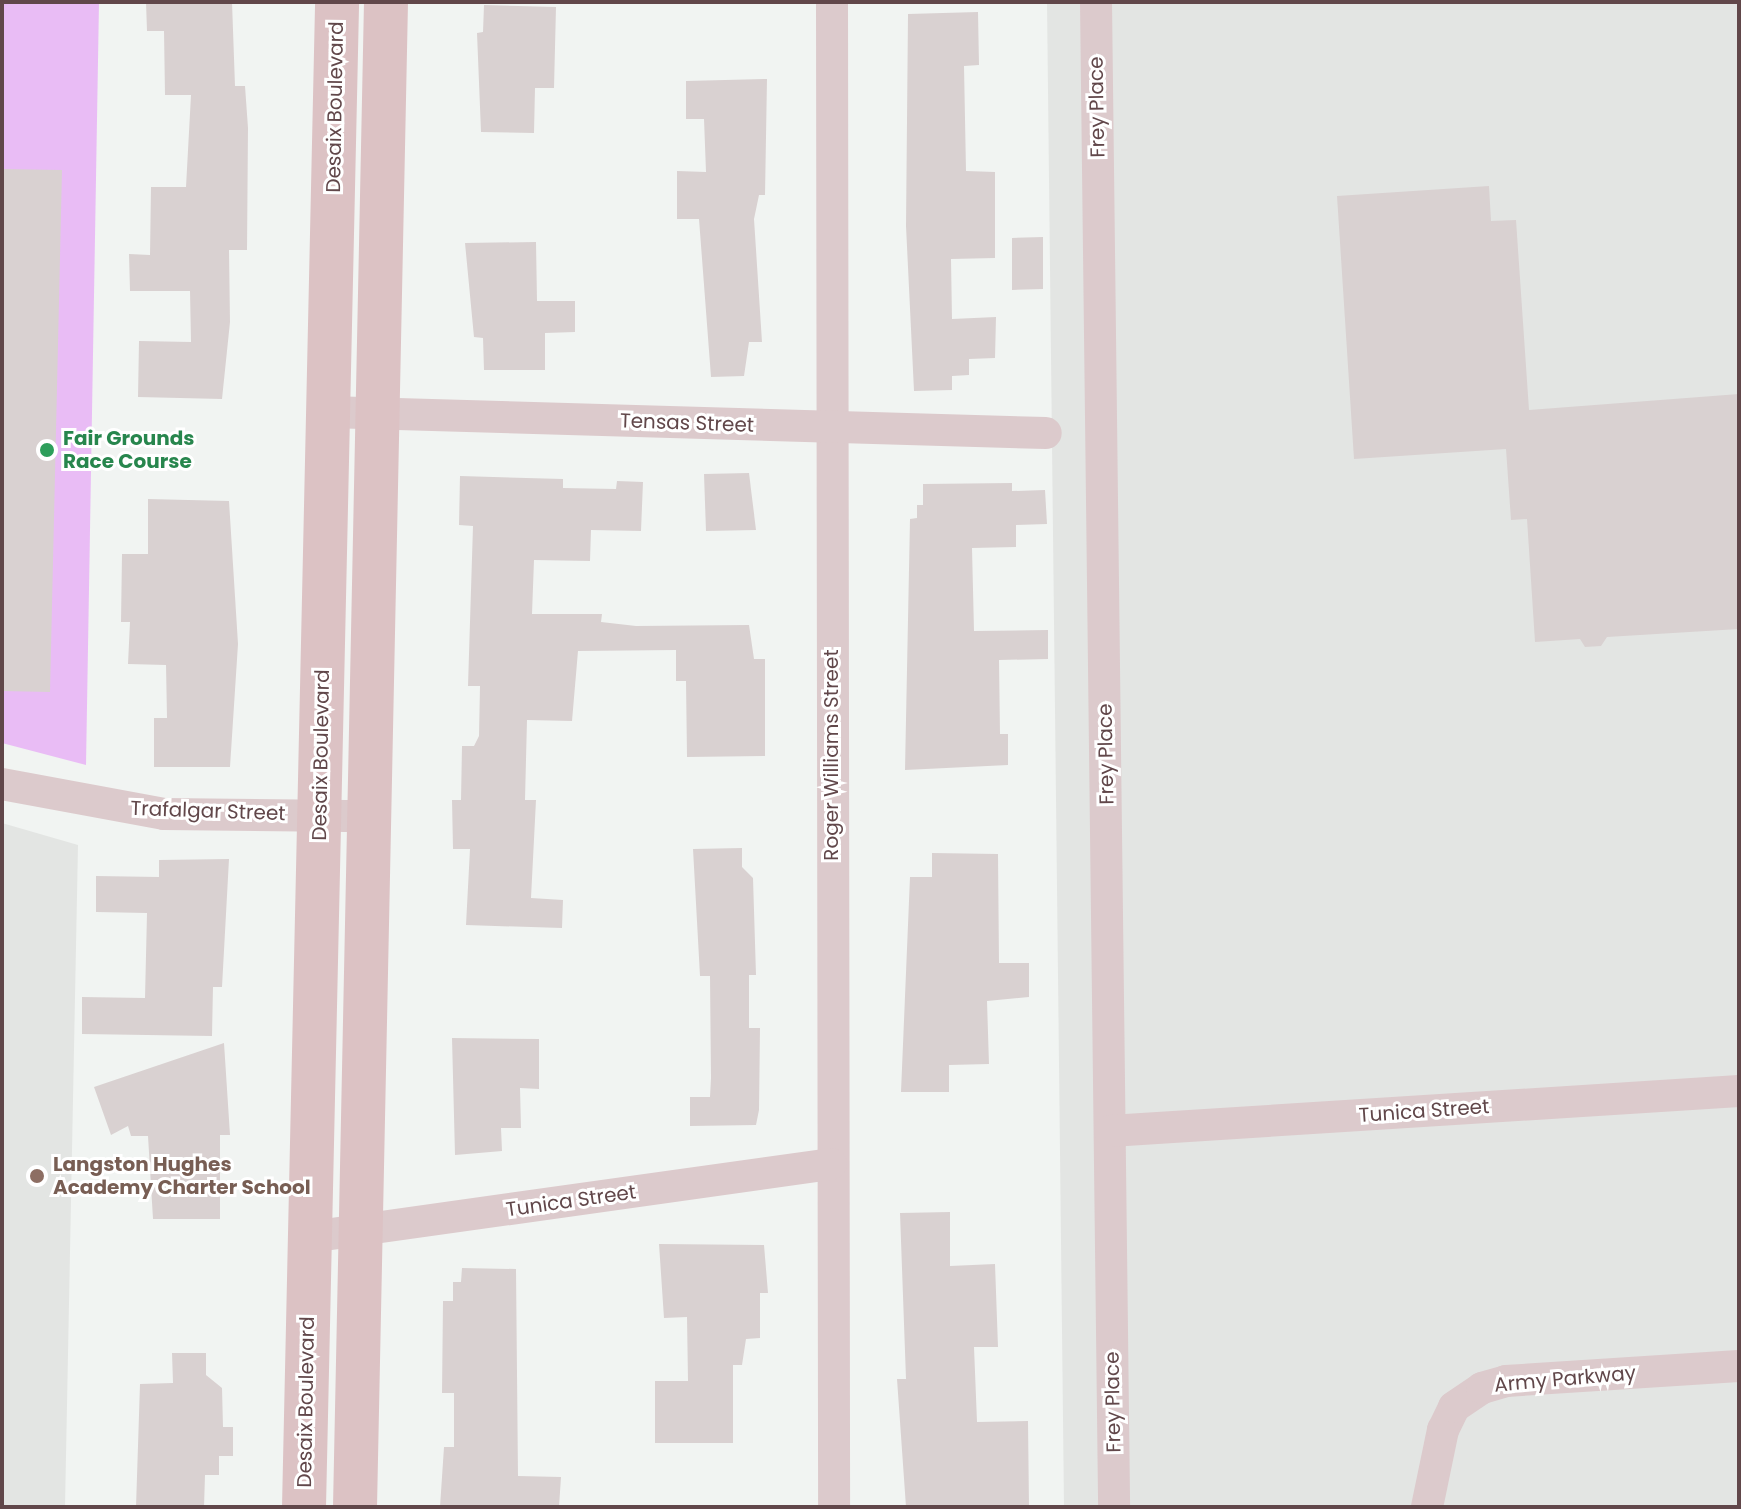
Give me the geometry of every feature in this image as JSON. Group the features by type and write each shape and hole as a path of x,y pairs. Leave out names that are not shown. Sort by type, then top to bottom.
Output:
{"street":[{"name":"Desaix Boulevard","path":"304,1507 337,2"},
{"path":"355,1507 386,2"},
{"name":"Roger Williams Street","path":"832,2 831,1164 834,1507"},
{"name":"Frey Place","path":"1096,2 1114,1507"},
{"name":"Tensas Street","path":"328,412 1046,433"},
{"name":"Trafalgar Street","path":"2,784 164,814 369,816"},
{"name":"Tunica Street","path":"1110,1131 1739,1091"},
{"name":"Tunica Street","path":"310,1237 831,1164"},
{"name":"Army Parkway","path":"1427,1507 1443,1430 1454,1407 1482,1388 1506,1381 1739,1366"}],"shaded area":[{"name":"Fair Grounds Race Course","path":"2,2 99,2 86,765 2,743"},
{"path":"1047,2 1739,2 1739,1507 1064,1507"},
{"name":"Langston Hughes Academy Charter School","path":"2,823 78,845 65,1507 2,1507"}],"building":[{"path":"146,2 232,2 235,86 245,86 248,128 247,250 229,250 230,322 222,399 138,397 139,341 191,342 190,291 130,291 129,254 150,255 151,187 186,187 191,95 165,95 164,31 147,31"},
{"path":"484,5 556,7 554,88 535,88 534,133 481,132 477,33 483,32"},
{"path":"978,12 979,65 964,66 966,171 995,172 995,258 951,259 952,319 996,317 995,358 969,359 969,375 952,376 952,390 914,391 906,226 908,14"},
{"path":"767,79 765,195 759,195 754,219 762,342 749,342 744,376 711,377 699,219 677,219 677,171 706,172 704,119 686,119 686,81"},
{"path":"2,169 62,170 50,692 2,691"},
{"path":"1489,186 1491,221 1516,220 1529,410 1739,394 1739,629 1607,637 1601,646 1585,647 1580,639 1535,642 1527,519 1511,520 1506,449 1354,459 1337,196"},
{"path":"1043,237 1043,289 1012,290 1012,238"},
{"path":"536,242 537,301 575,301 575,332 545,333 545,370 484,370 483,338 474,337 465,243"},
{"path":"749,473 756,530 706,531 704,474"},
{"path":"460,476 563,479 563,488 616,489 617,481 643,482 641,531 591,530 590,561 534,560 532,614 602,614 601,622 636,626 749,625 754,659 765,659 765,756 687,757 686,681 676,681 676,650 578,651 572,721 527,720 525,800 536,800 531,898 563,900 562,928 466,925 470,849 453,849 452,800 461,800 462,746 474,746 479,736 480,686 468,686 473,526 459,525"},
{"path":"1012,483 1012,491 1045,490 1047,524 1016,525 1016,547 972,548 974,631 1048,630 1048,659 999,660 1000,734 1008,734 1008,765 905,770 910,519 917,518 917,505 923,505 923,484"},
{"path":"148,499 229,501 238,644 230,767 154,767 154,718 167,718 166,665 128,664 130,622 121,622 122,554 148,554"},
{"path":"742,848 742,867 753,878 756,975 749,975 749,1028 760,1028 759,1110 756,1125 690,1126 690,1097 710,1097 711,1078 710,976 700,976 693,849"},
{"path":"932,853 998,854 999,963 1029,963 1029,997 987,1001 989,1064 949,1065 949,1092 901,1092 910,877 932,877"},
{"path":"229,859 222,987 213,987 212,1036 82,1034 82,997 145,998 147,913 96,912 96,876 159,877 159,860"},
{"path":"452,1038 539,1039 539,1089 520,1088 521,1128 501,1128 502,1151 455,1155"},
{"path":"224,1043 230,1135 220,1135 220,1219 153,1219 148,1136 131,1136 128,1126 111,1135 94,1087"},
{"path":"950,1212 950,1266 995,1264 998,1347 974,1347 977,1422 1028,1421 1029,1507 906,1507 897,1379 906,1379 900,1213"},
{"path":"659,1244 764,1245 768,1293 760,1293 760,1338 746,1339 742,1365 733,1365 733,1443 655,1443 655,1381 688,1381 687,1317 664,1318"},
{"path":"462,1268 516,1269 518,1476 561,1477 559,1507 440,1507 444,1447 454,1447 454,1393 442,1393 443,1301 453,1301 453,1282 461,1282"},
{"path":"172,1353 206,1353 206,1375 222,1388 223,1427 233,1427 233,1456 219,1456 219,1475 205,1475 204,1507 136,1507 140,1384 173,1383"}],"place":[{"name":"Fair Grounds Race Course","path":"47,450"},
{"name":"Langston Hughes Academy Charter School","path":"37,1176"}]}
